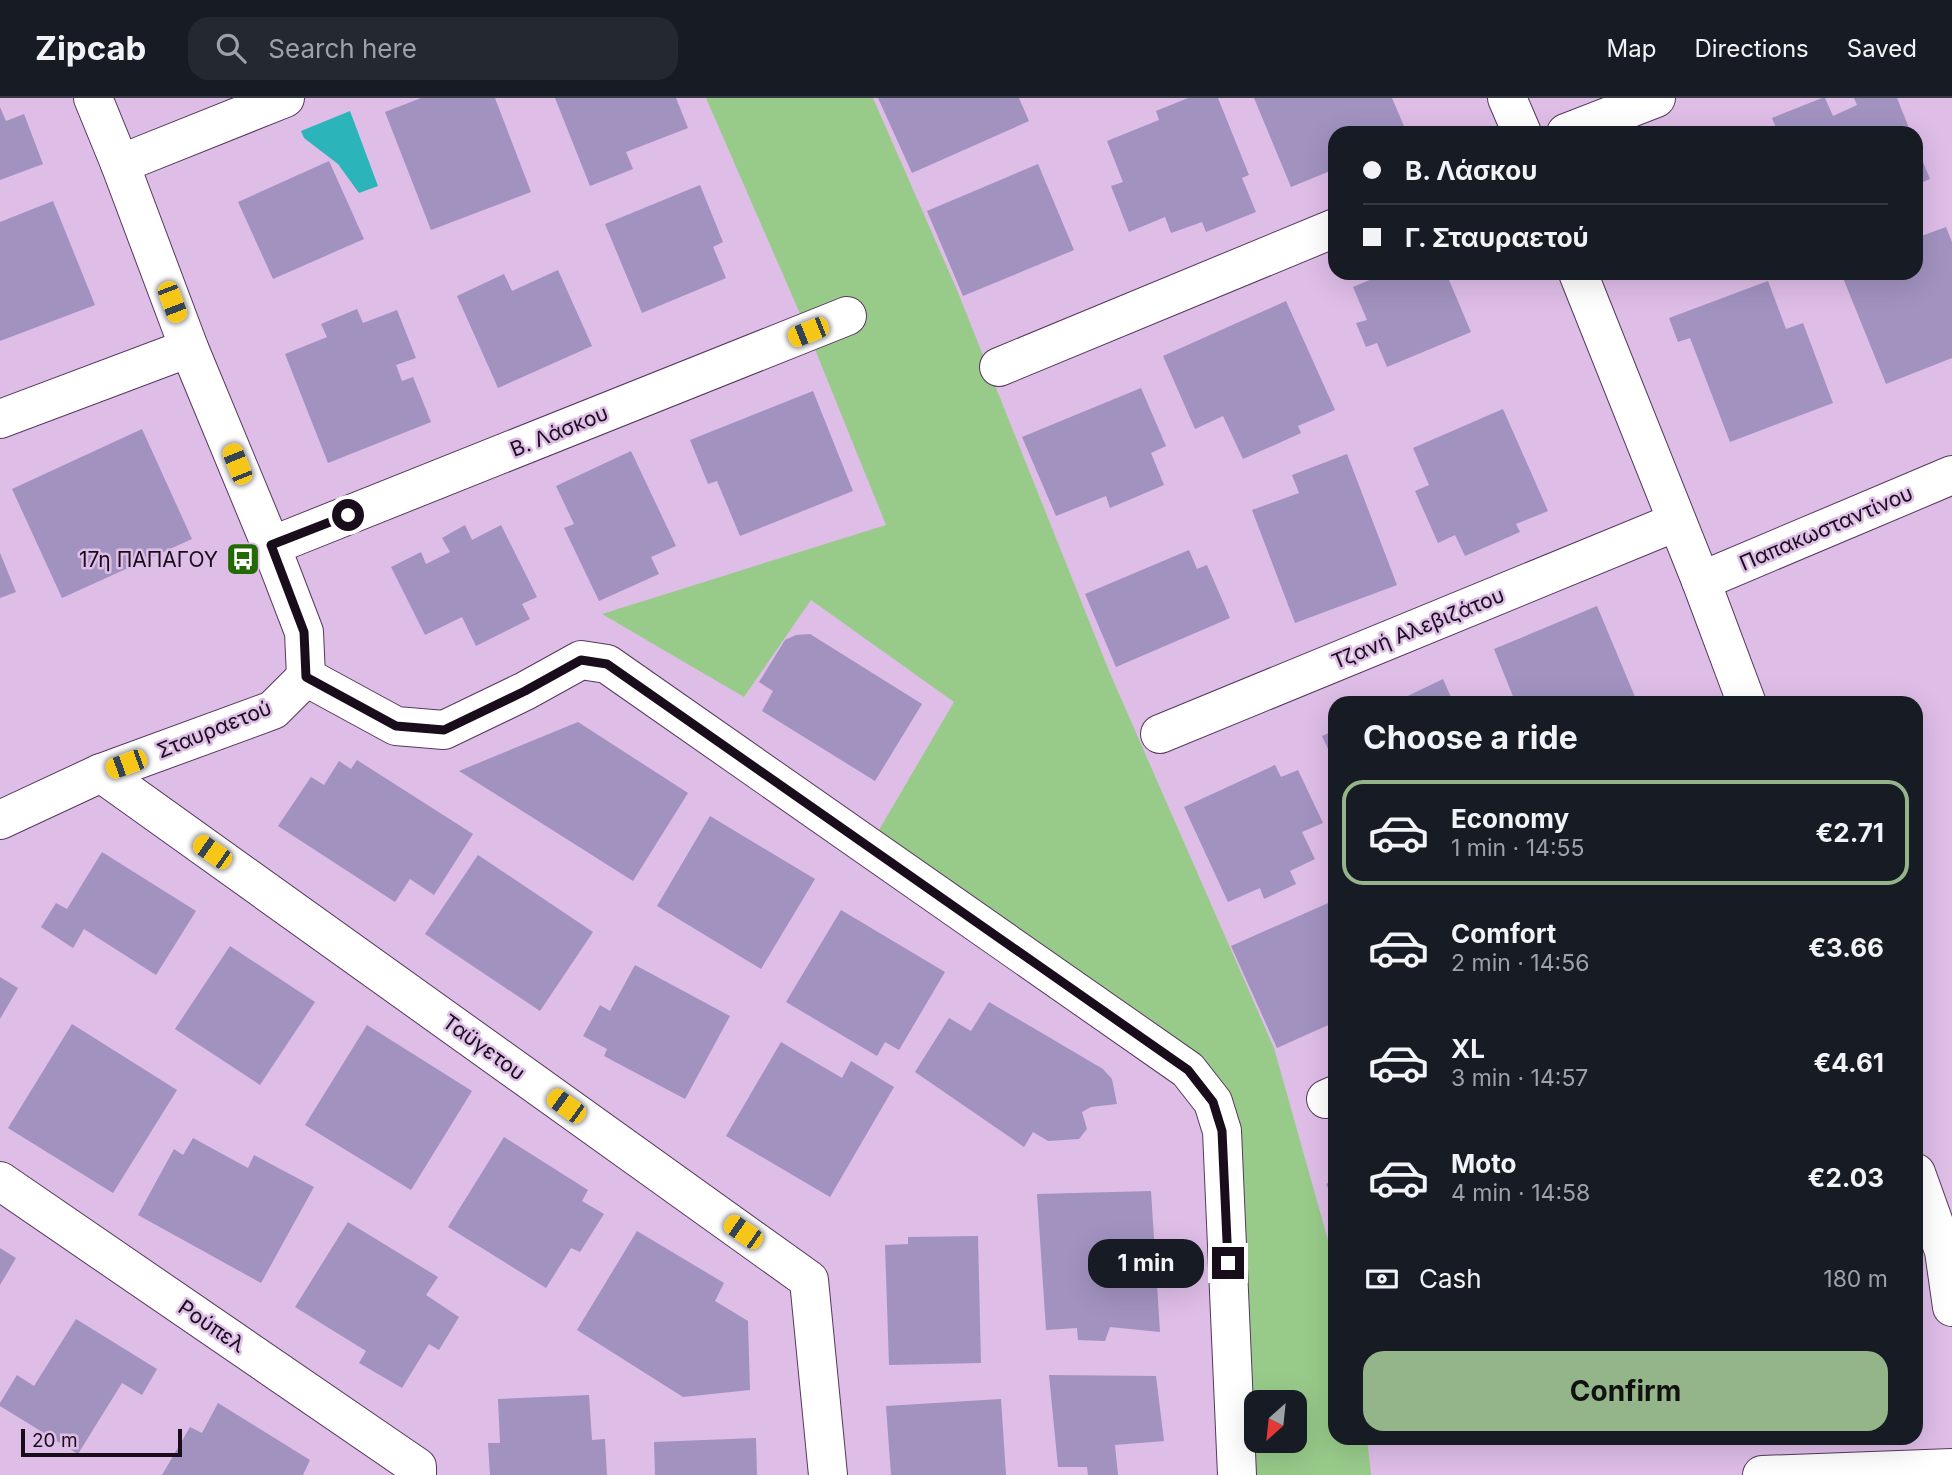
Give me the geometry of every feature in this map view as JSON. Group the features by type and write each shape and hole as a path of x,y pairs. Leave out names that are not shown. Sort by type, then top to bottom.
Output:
{"street":[{"path":"93,98 189,348 304,632 306,677 396,726 444,730 525,691 581,660 607,664 1188,1070 1213,1102 1222,1131 1237,1475"},
{"path":"120,164 285,98"},
{"path":"1507,98 1519,126"},
{"path":"1584,126 1656,98"},
{"path":"999,367 1328,231"},
{"path":"1581,280 1701,581 1743,696"},
{"name":"Β. Λάσκου","path":"271,545 847,316"},
{"path":"0,419 189,348"},
{"name":"Παπακωσταντίνου","path":"1701,581 1952,475"},
{"name":"Τζανή Αλεβιζάτου","path":"1160,734 1676,522"},
{"name":"Σταυραετού","path":"0,820 101,773 273,710 306,677"},
{"name":"Ταϋγετου","path":"101,773 809,1280 828,1475"},
{"name":"Ρούπελ","path":"0,1181 417,1467 417,1475"},
{"path":"1923,1192 1944,1251 1952,1307"},
{"path":"1762,1475 1952,1468"}],"shaded area":[{"path":"706,98 873,98 957,290 1109,671 1274,1048 1328,1240 1328,1445 1368,1445 1371,1475 1237,1475 1222,1131 1188,1070 869,847 954,702 811,600 744,697 602,614 886,525 808,332"},
{"path":"350,111 378,186 359,193 338,164 304,138 301,131"}],"building":[{"path":"421,98 495,98 531,192 431,230 385,112"},
{"path":"555,98 676,98 688,128 626,152 633,169 590,186"},
{"path":"878,98 1019,98 1029,121 912,173"},
{"path":"1188,98 1218,98 1249,175 1242,178 1256,212 1206,232 1202,222 1171,233 1165,217 1129,232 1111,186 1123,182 1107,141 1159,120 1156,111"},
{"path":"1254,98 1392,98 1404,126 1328,126 1328,172 1291,187"},
{"path":"1822,98 1825,98 1833,116 1857,105 1854,98 1897,98 1908,126 1775,126 1772,118"},
{"path":"0,107 6,121 24,114 43,164 0,180"},
{"path":"329,161 364,239 273,279 238,202"},
{"path":"1923,162 1930,179 1923,182"},
{"path":"1038,164 1074,250 963,296 927,211"},
{"path":"700,185 723,242 713,247 726,278 642,313 605,224"},
{"path":"53,201 95,305 0,341 0,222"},
{"path":"1946,227 1952,242 1952,358 1886,384 1844,280 1923,280 1923,235"},
{"path":"558,270 592,346 498,388 457,296 504,274 512,291"},
{"path":"1370,280 1449,280 1471,332 1387,367 1377,343 1366,347 1356,323 1367,320 1353,287"},
{"path":"1768,281 1786,329 1803,323 1833,403 1730,442 1690,338 1678,342 1669,318"},
{"path":"1286,301 1335,410 1298,426 1301,433 1243,459 1223,416 1195,429 1163,356"},
{"path":"357,309 363,323 397,310 416,358 396,365 402,381 413,377 431,422 328,463 285,354 327,337 321,324"},
{"path":"1141,388 1166,446 1151,453 1164,485 1110,508 1106,496 1056,516 1022,437"},
{"path":"813,391 853,491 740,536 717,481 708,484 690,440"},
{"path":"1503,409 1548,511 1516,524 1520,532 1465,556 1455,535 1438,543 1415,491 1429,485 1413,448"},
{"path":"142,429 192,539 62,598 12,489"},
{"path":"631,451 676,546 651,557 659,574 599,601 564,528 574,524 556,486"},
{"path":"1347,454 1397,585 1295,623 1252,510 1299,493 1292,475"},
{"path":"465,525 472,540 501,525 537,597 522,604 530,619 476,646 462,617 425,635 391,567 421,552 426,564 450,552 442,538"},
{"path":"1189,550 1197,569 1207,565 1230,618 1116,667 1085,594"},
{"path":"0,553 16,592 0,598"},
{"path":"1597,606 1635,696 1513,696 1494,649"},
{"path":"810,634 922,704 875,781 762,711 773,691 759,682 785,640 796,635"},
{"path":"1443,679 1450,696 1408,696"},
{"path":"578,722 688,793 633,881 459,771"},
{"path":"1328,733 1328,749 1322,736"},
{"path":"357,760 473,834 434,895 410,879 395,902 278,826 311,777 324,785 339,761 351,769"},
{"path":"1275,765 1281,777 1298,770 1323,823 1302,832 1315,859 1290,871 1296,884 1264,899 1260,888 1228,902 1184,807"},
{"path":"710,816 815,879 761,969 657,906"},
{"path":"102,852 196,911 156,975 84,929 73,948 41,927 56,903 67,909"},
{"path":"478,855 593,932 540,1011 425,934"},
{"path":"1328,903 1328,1025 1277,1048 1231,946"},
{"path":"841,910 945,972 899,1050 885,1042 877,1056 786,1002"},
{"path":"230,946 315,1002 260,1085 175,1029"},
{"path":"635,965 730,1016 685,1099 604,1056 607,1049 583,1036 600,1005 610,1011"},
{"path":"0,977 18,988 0,1019"},
{"path":"989,1002 1103,1069 1112,1079 1117,1104 1091,1107 1082,1112 1087,1129 1079,1139 1048,1141 1033,1132 1024,1147 915,1072 949,1018 971,1031"},
{"path":"72,1024 177,1090 113,1193 8,1128"},
{"path":"367,1025 472,1091 411,1190 305,1125"},
{"path":"781,1042 842,1078 851,1061 894,1087 830,1197 726,1136"},
{"path":"504,1137 588,1190 582,1201 604,1214 580,1252 571,1248 546,1288 448,1227"},
{"path":"193,1138 248,1168 254,1155 314,1187 261,1283 138,1215 174,1149 183,1155"},
{"path":"1151,1191 1160,1332 1110,1327 1105,1341 1078,1340 1077,1328 1046,1330 1037,1194"},
{"path":"348,1222 438,1277 426,1295 459,1317 439,1350 429,1344 402,1388 359,1363 366,1351 295,1307"},
{"path":"637,1231 724,1283 715,1301 748,1321 750,1390 683,1397 577,1330"},
{"path":"978,1236 981,1363 889,1365 885,1245 908,1244 908,1237"},
{"path":"0,1248 16,1258 0,1285"},
{"path":"76,1319 157,1369 142,1395 122,1383 78,1454 0,1406 17,1375 34,1386"},
{"path":"1049,1375 1156,1376 1164,1441 1115,1445 1118,1475 1088,1475 1087,1467 1058,1467"},
{"path":"589,1395 592,1440 605,1439 607,1475 490,1475 488,1443 500,1443 498,1399"},
{"path":"1001,1399 1006,1475 891,1475 886,1406"},
{"path":"218,1403 310,1460 303,1475 162,1475 190,1427 202,1433"},
{"path":"756,1438 757,1475 655,1475 654,1442"}],"place":[{"name":"17η ΠΑΠΑΓΟΥ","path":"243,559"}],"route":[{"path":"348,515 271,545 304,632 306,677 396,726 444,730 525,691 581,660 607,664 1188,1070 1213,1102 1222,1131 1228,1263"}]}
